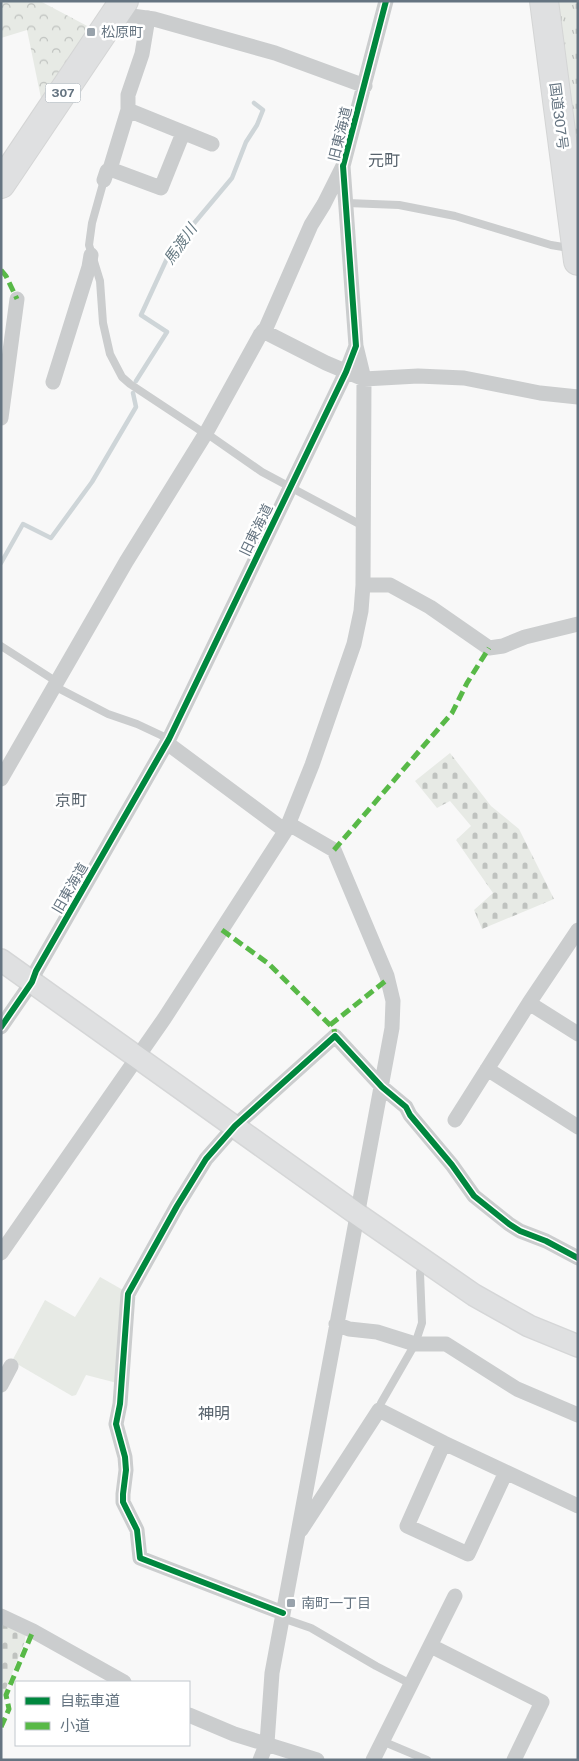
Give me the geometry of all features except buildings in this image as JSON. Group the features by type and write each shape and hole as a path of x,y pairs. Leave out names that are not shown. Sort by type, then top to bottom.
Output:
{"highway":[{"name":"国道307号","path":"544,1 570,254"},
{"name":"307","path":"1,184 120,8"}],"street":[{"name":"旧東海道","path":"1,1027 32,982 168,741 346,372 356,346 343,166 386,1"},
{"path":"120,8 148,18 275,53 365,86"},
{"path":"148,18 142,54 128,95 128,110 107,174 160,188 183,133"},
{"path":"128,110 212,144"},
{"path":"1,779 126,562 206,433 266,328 311,225 343,166"},
{"path":"53,382 89,267 91,255"},
{"path":"1,418 17,299"},
{"path":"263,332 364,379 418,376 464,378 540,393 578,397"},
{"path":"1,1253 191,979 287,827 312,765 354,644 363,585 364,379 356,346"},
{"path":"363,585 390,585 430,607 489,648 503,646 525,637 578,624"},
{"path":"168,741 280,827 287,827 334,850 387,976 393,1001 392,1028 382,1087 272,1673 267,1743 260,1760"},
{"path":"456,1120 487,1068 578,930"},
{"path":"1,960 357,1214 474,1295 529,1326 578,1346"},
{"path":"529,1003 578,1034"},
{"path":"283,1616 140,1558 137,1530 123,1502 122,1494 126,1470 125,1457 116,1424 120,1404 128,1294 199,1168 235,1126 335,1036 382,1087 406,1107 410,1115 452,1165 474,1196 520,1231 546,1241 578,1258"},
{"path":"487,1068 578,1127"},
{"path":"336,1324 349,1329 377,1332 414,1344 446,1344 517,1389 578,1415"},
{"path":"1,1385 12,1366"},
{"path":"298,1536 379,1410 578,1506"},
{"path":"444,1443 407,1526 468,1554 506,1472"},
{"path":"373,1760 456,1596"},
{"path":"1,1616 33,1631 122,1681"},
{"path":"431,1646 542,1702 514,1760"},
{"path":"190,1715 234,1734 317,1760"}],"lane":[{"path":"107,174 92,223 90,245 91,255 100,281 106,338 112,359 122,376 155,402 201,432 206,433 262,472 363,526"},
{"path":"347,203 399,205 455,216 551,245 570,254"},
{"path":"1,646 56,684 108,714 136,724 168,741"},
{"path":"379,1410 380,1403 397,1377 414,1344 422,1323 420,1273"},
{"path":"283,1616 311,1628 411,1684"},
{"path":"382,1741 427,1760"}],"green space":[{"path":"1,1 40,1 91,28 42,103 27,30 1,38"},
{"path":"555,1 578,1 578,180"},
{"path":"450,753 491,806 519,829 554,899 482,929 474,910 493,893 456,840 471,826 450,801 437,808 415,781"},
{"path":"100,1277 123,1290 117,1383 86,1375 76,1395 72,1396 12,1361 45,1300 75,1317"},
{"path":"1,1622 26,1632 25,1641 1,1701"}],"waterway":[{"name":"馬渡川","path":"136,381 167,332 141,315 170,252 232,178 246,142 257,125 263,110 254,103"},
{"name":"馬渡川","path":"1,563 23,524 51,538 92,482 136,407 133,393"}],"marked path":[{"path":"1,270 17,299"},
{"path":"334,850 452,713 467,683 489,648"},
{"path":"222,930 269,964 334,1029 335,1036"},
{"path":"330,1025 388,979"},
{"path":"1,1727 9,1709 6,1695 33,1631"}],"cycle path":[{"path":"1,1027 32,982 36,971 169,739 346,372 356,346 343,166 386,1"},
{"path":"283,1613 140,1558 137,1530 123,1502 126,1470 125,1457 116,1424 120,1404 128,1294 177,1206 206,1159 235,1126 335,1036 382,1087 406,1107 410,1115 452,1165 474,1196 520,1231 546,1241 578,1258"}],"place":[{"name":"松原町","path":"91,32"},
{"name":"南町一丁目","path":"291,1603"}],"district":[{"name":"元町","path":"384,160"},
{"name":"京町","path":"71,800"},
{"name":"神明","path":"214,1413"}]}
